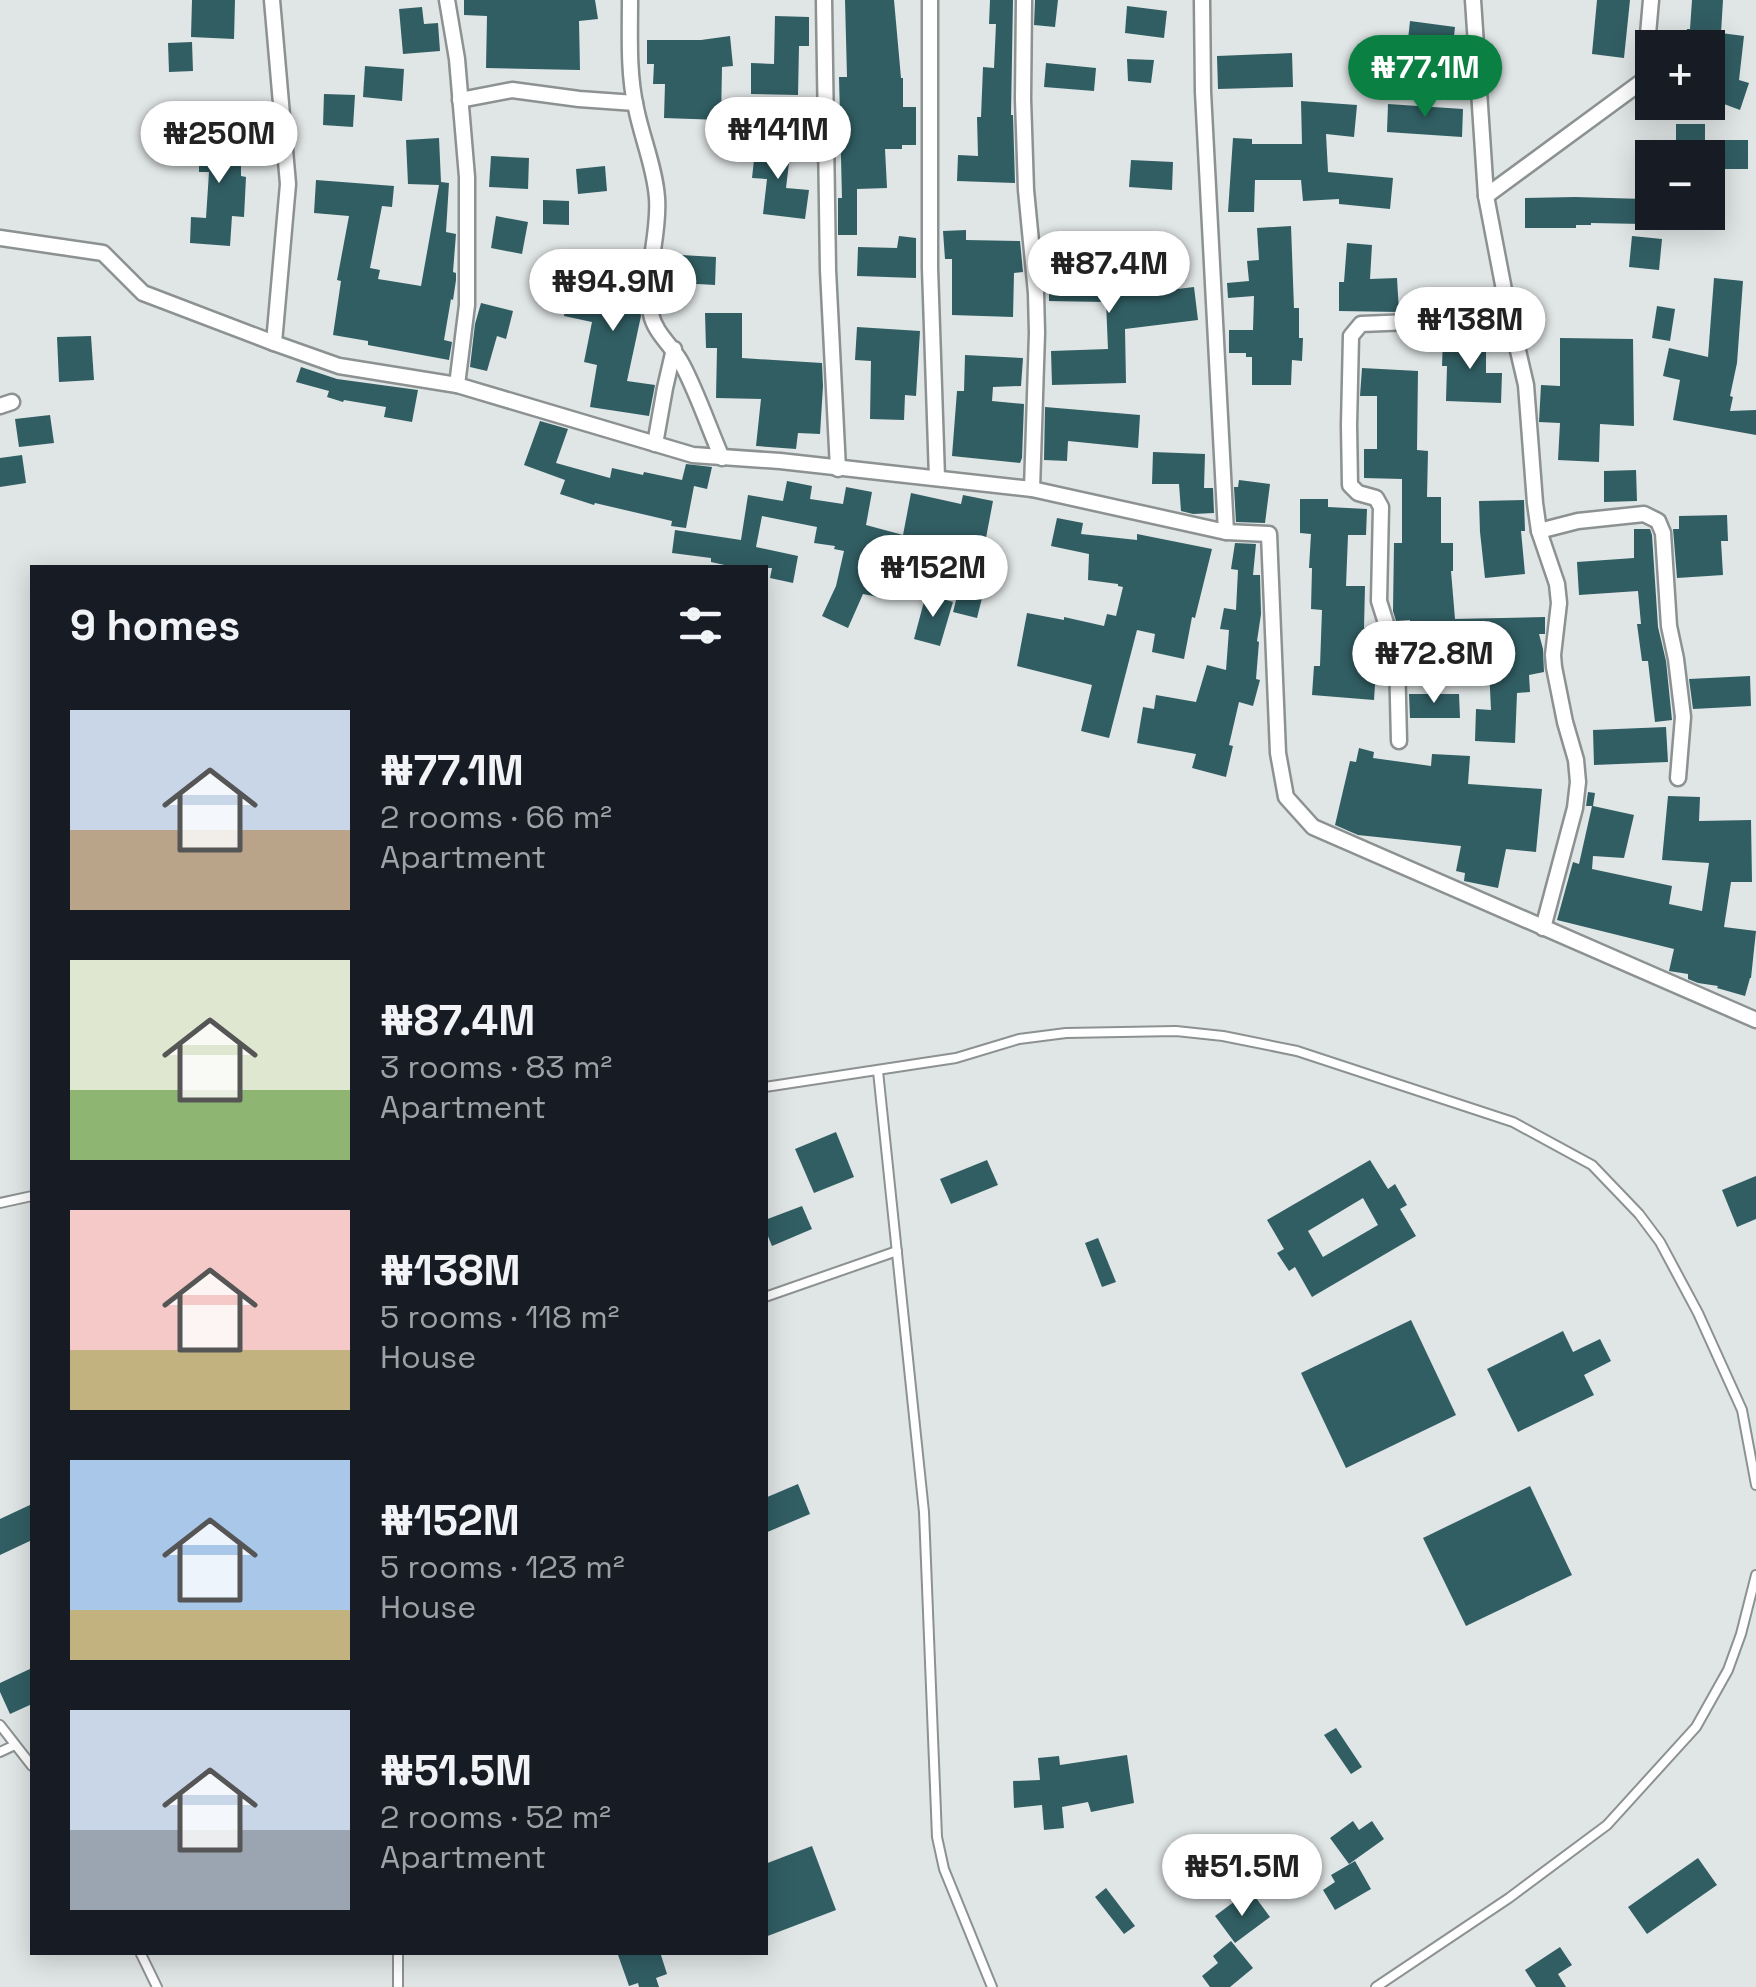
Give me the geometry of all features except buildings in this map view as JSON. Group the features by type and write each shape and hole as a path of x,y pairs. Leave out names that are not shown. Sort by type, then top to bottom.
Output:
{"street":[{"path":"272,0 288,184 274,343"},
{"path":"447,0 457,59 467,176 468,281 457,385"},
{"path":"630,0 634,103 657,198 648,283 651,314 654,325 686,370 722,458"},
{"path":"824,0 828,270 838,469"},
{"path":"930,0 930,268 937,478"},
{"path":"1024,0 1026,190 1036,294 1032,489"},
{"path":"1202,0 1203,92 1226,532"},
{"path":"1472,0 1486,196 1526,385 1535,503 1557,584 1554,668 1578,782 1544,928"},
{"path":"1486,196 1644,80 1651,0"},
{"path":"460,100 512,90 634,103"},
{"path":"0,238 103,253 143,293 340,366 457,385 693,455 1032,489 1226,532 1269,534 1278,753 1286,797 1313,827 1756,1020"},
{"path":"1399,741 1397,658 1379,601 1381,507 1376,498 1358,493 1350,485 1351,336 1362,324 1510,318"},
{"path":"655,444 674,350"},
{"path":"1540,531 1578,520 1644,514 1658,520 1663,532 1669,626 1683,716 1678,778"}],"lane":[{"path":"768,1087 956,1058 1020,1038 1176,1030 1297,1052 1513,1122 1592,1165 1660,1242 1698,1313 1742,1410 1756,1485"},
{"path":"878,1070 924,1512 937,1837 944,1869 992,1987"},
{"path":"0,1204 30,1196"},
{"path":"768,1296 897,1251"},
{"path":"1376,1987 1509,1898 1607,1825 1696,1727 1728,1670 1756,1575"},
{"path":"0,1726 30,1764"},
{"path":"0,1752 15,1745"},
{"path":"141,1955 157,1987"},
{"path":"398,1955 398,1987"}]}
